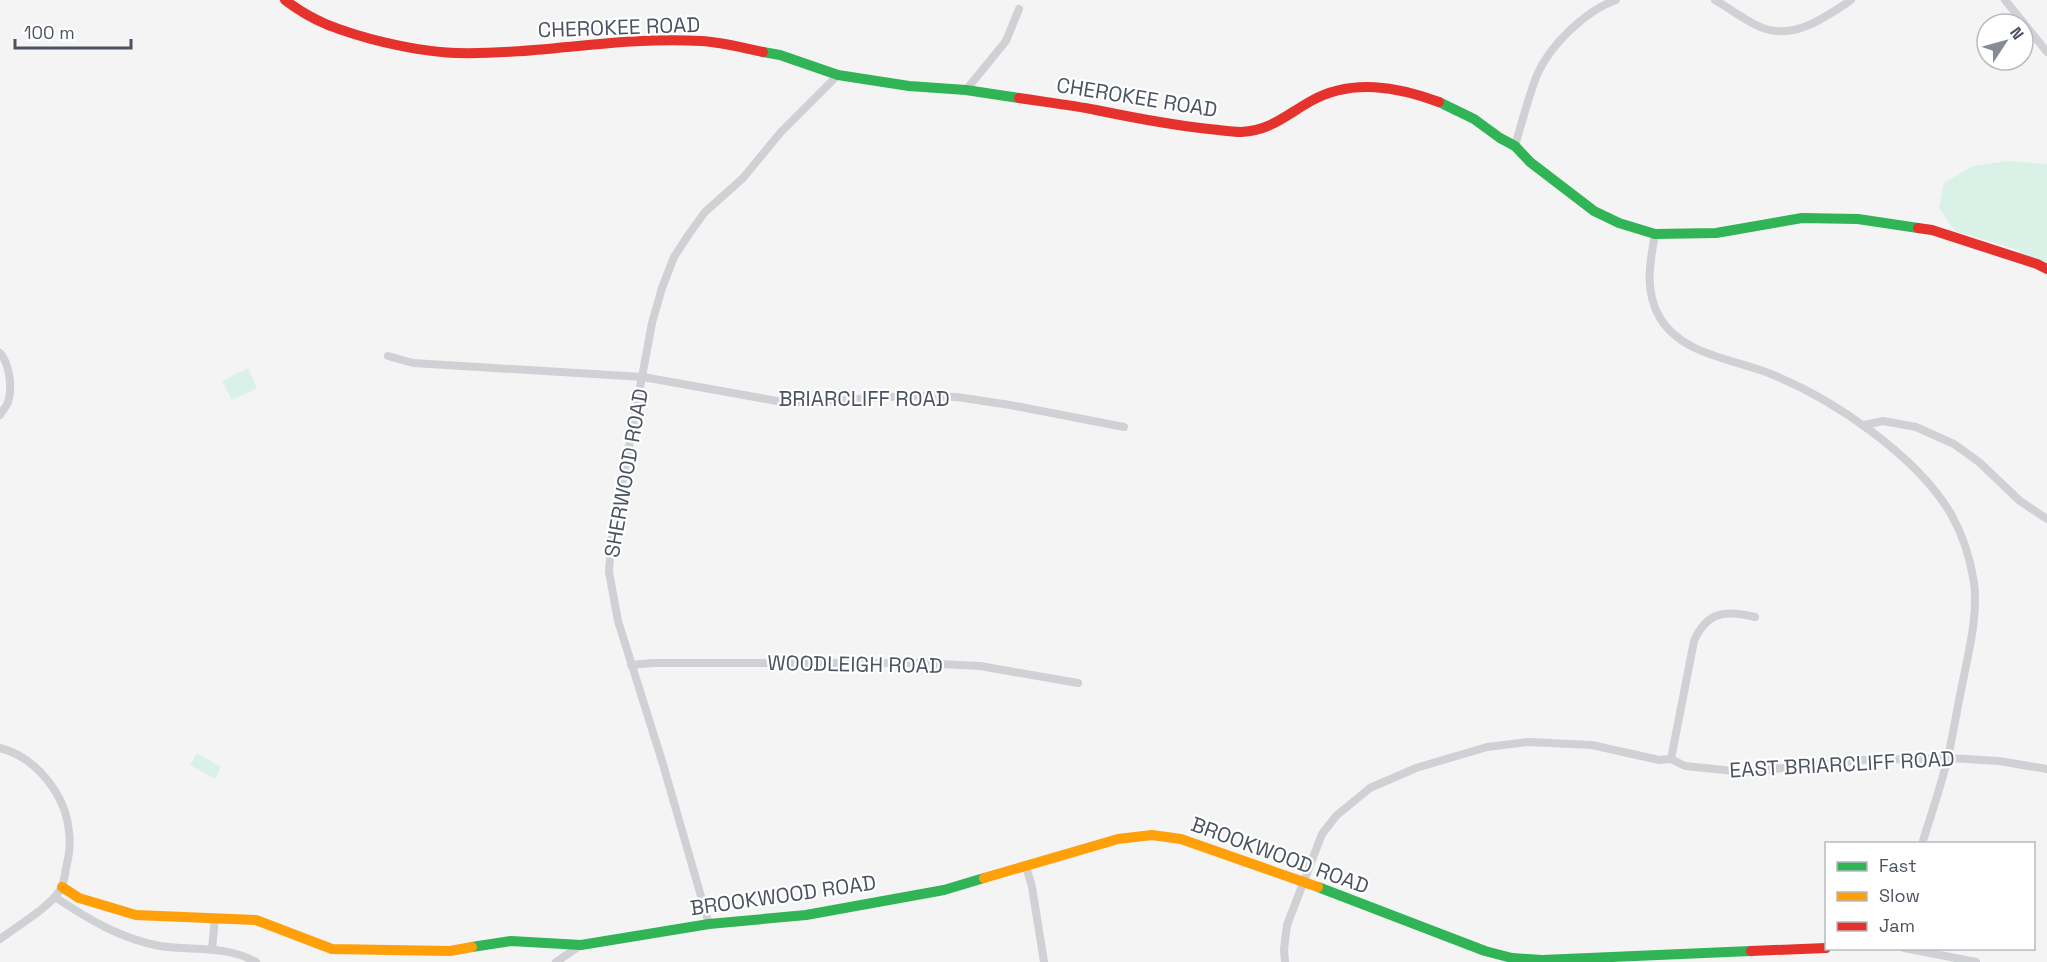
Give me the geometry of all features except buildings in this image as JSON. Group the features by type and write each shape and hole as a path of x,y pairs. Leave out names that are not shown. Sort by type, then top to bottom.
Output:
{"street":[{"name":"CHEROKEE ROAD","path":"285,0 306,16 339,30 395,45 453,52 496,53 650,41 702,41 780,55 838,75 909,86 966,90 1166,125 1240,132 1261,129 1278,123 1311,101 1332,91 1355,87 1378,87 1414,93 1445,104 1474,119 1515,146 1530,162 1594,211 1619,224 1655,234 1716,233 1802,218 1858,219 1932,230 2047,269"},
{"path":"1515,146 1537,75 1548,55 1580,21 1605,4 1616,0"},
{"path":"1715,0 1757,26 1771,30 1793,31 1815,23 1851,0"},
{"path":"2005,0 2047,52"},
{"path":"966,90 1006,41 1019,9"},
{"name":"SHERWOOD ROAD","path":"709,924 662,761 618,621 609,572 611,544 652,323 674,257 705,212 743,178 781,132 838,75"},
{"path":"1655,234 1649,270 1650,292 1660,318 1672,332 1694,348 1798,386 1864,425 1918,472 1950,513 1966,546 1974,584 1973,628 1948,758 1922,842"},
{"path":"0,353 6,364 9,386 8,402 0,414"},
{"name":"BRIARCLIFF ROAD","path":"388,357 413,363 643,377 777,401 807,402 906,396 957,397 1124,427"},
{"path":"1864,425 1883,421 1916,427 1954,444 1979,462 2020,501 2047,519"},
{"path":"1671,759 1694,641 1699,629 1714,616 1725,613 1734,612 1755,617"},
{"name":"WOODLEIGH ROAD","path":"631,665 652,663 920,663 980,666 1078,683"},
{"name":"EAST BRIARCLIFF ROAD","path":"1285,962 1287,925 1322,834 1336,816 1370,788 1416,768 1487,747 1528,742 1592,745 1659,760 1671,759 1685,766 1744,772 1863,759 1948,758 1999,761 2047,769"},
{"path":"0,748 29,762 48,780 60,800 69,829 70,850 62,887 55,897 0,939"},
{"name":"BROOKWOOD ROAD","path":"62,887 78,898 136,915 256,920 332,949 450,951 511,941 580,945 709,924 806,915 944,890 1119,839 1152,835 1182,838 1276,871 1485,951 1512,958 1542,960 1825,948"},
{"path":"1026,866 1032,887 1044,962"},
{"path":"55,897 88,920 127,937 161,946 212,949 248,957 256,962"},
{"path":"212,949 215,918"},
{"path":"556,962 580,945"},
{"path":"1914,950 1976,962"}],"green space":[{"path":"2007,161 2047,164 2047,266 2015,249 1955,231 1939,208 1944,183 1973,166"},
{"path":"248,368 257,388 232,400 222,381"},
{"path":"197,753 221,767 215,779 190,765"}],"traffic: fast":[{"path":"763,52 780,55 838,75 909,86 966,90 1019,98"},
{"path":"1439,102 1474,119 1515,146 1530,162 1594,211 1619,223 1655,234 1716,233 1802,218 1858,219 1918,228"},
{"path":"472,947 511,941 581,945 709,924 806,915 944,890 984,878"},
{"path":"1318,887 1485,951 1512,958 1542,960 1751,951"}],"traffic: slow":[{"path":"984,878 1118,839 1152,835 1181,839 1318,887"},
{"path":"62,887 79,898 136,915 256,920 332,949 450,951 472,947"}],"traffic: jam":[{"path":"285,0 316,19 347,32 392,44 435,51 487,53 670,40 717,43 763,52"},
{"path":"1019,98 1166,123 1241,132 1270,125 1311,101 1343,89 1359,87 1391,89 1439,102"},
{"path":"1918,228 1932,230 2047,269"},
{"path":"1751,951 1825,948"}]}
